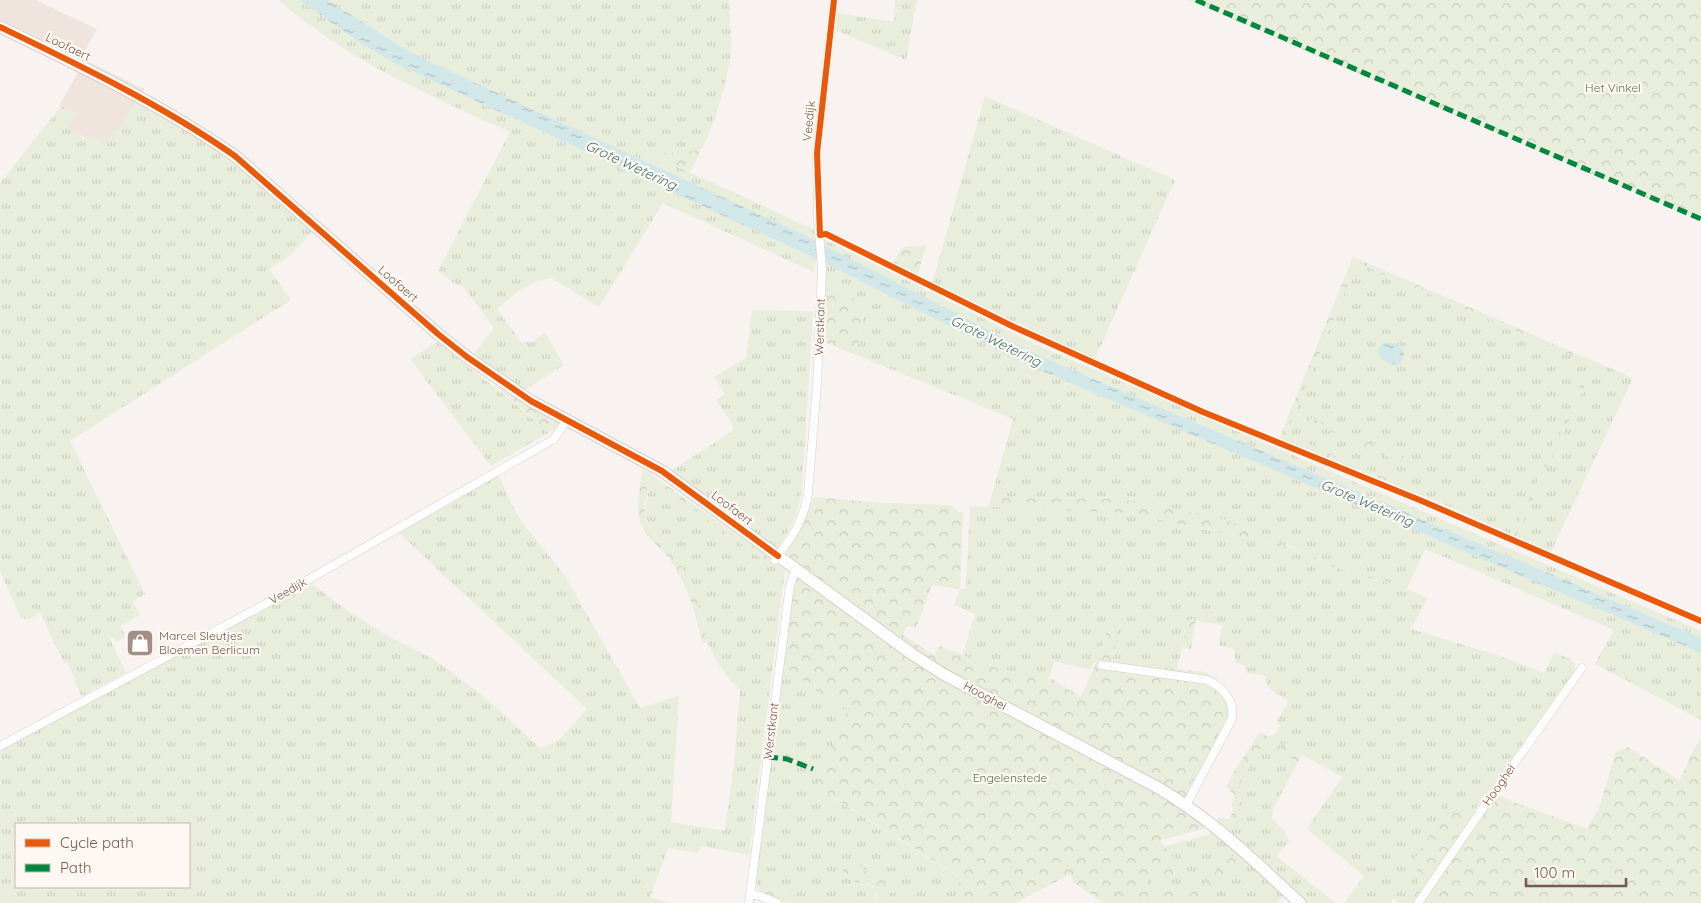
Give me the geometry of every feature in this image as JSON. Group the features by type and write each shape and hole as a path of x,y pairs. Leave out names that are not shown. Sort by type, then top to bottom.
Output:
{"street":[{"name":"Veedijk","path":"822,269 817,153 834,0"},
{"name":"Loofaert","path":"0,27 114,83 213,141 235,156 438,334 467,357 510,388 566,421 662,471 777,558 796,569"},
{"name":"Werstkant","path":"777,558 794,535 806,510 817,385 822,269"},
{"name":"Veedijk","path":"0,746 271,601 554,438 566,421"},
{"name":"Werstkant","path":"749,903 790,585 796,569"},
{"name":"Hooghei","path":"796,569 912,654 943,674 1155,786 1186,805 1223,834 1300,903"},
{"path":"1102,665 1207,680 1218,685 1233,706 1234,713 1231,720 1186,805"},
{"name":"Hooghei","path":"1418,903 1582,668"},
{"path":"750,894 777,903"}],"shaded area":[{"path":"0,0 36,0 97,29 81,58 144,89 137,105 107,146 66,128 75,113 59,106 78,72 0,33"}],"green space":[{"path":"279,0 299,0 363,45 392,62 816,259 814,272 663,203 599,307 551,278 529,285 497,309 521,342 532,342 545,333 564,365 526,389 520,390 471,358 494,328 463,286 458,286 438,271 510,132 389,75 332,41"},
{"path":"328,0 729,0 731,44 727,75 711,128 701,150 656,154 654,156 813,229 817,243 800,233 437,65 400,46"},
{"path":"895,0 917,0 906,60 835,30 837,13 894,22"},
{"name":"Het Vinkel","path":"1187,0 1701,0 1701,221"},
{"path":"985,96 1175,180 1094,361 932,284"},
{"path":"135,102 210,145 312,232 291,255 269,269 291,300 70,441 145,594 133,601 140,615 120,626 126,637 116,642 114,637 110,639 126,673 82,696 67,662 64,663 40,613 28,619 20,616 0,571 0,183 61,106 76,113 68,128 85,139 89,134 104,144 114,130 119,129"},
{"path":"701,150 690,172 654,156 656,154"},
{"path":"822,238 1039,346 1701,631 1701,638 1063,366 824,247"},
{"path":"927,243 917,277 892,265 904,247 924,246"},
{"path":"1353,257 1596,362 1515,539 1512,537 1590,363 1357,263 1283,441 1279,439"},
{"path":"825,263 1012,358 1701,653 1701,720 1595,664 1614,630 1425,549 1407,589 1428,598 1411,629 1497,655 1544,673 1554,653 1571,659 1575,663 1574,673 1471,815 1457,805 1417,870 1417,892 1409,903 1398,903 1392,898 1392,903 1344,903 1364,876 1307,829 1342,777 1269,737 1276,733 1280,726 1277,721 1288,702 1267,687 1266,677 1247,673 1244,665 1235,662 1235,652 1233,649 1219,645 1222,625 1189,619 1176,672 1109,663 1117,627 1108,624 1099,662 1094,662 1090,670 1055,661 1044,690 961,661 975,614 954,605 960,589 966,589 970,506 1129,513 1268,543 1336,568 1392,584 1306,554 1290,546 1123,499 991,498 1013,419 856,355 865,304 824,285"},
{"path":"1357,263 1590,363 1512,537 1425,496 1423,499 1398,489 1400,484 1299,440 1296,446 1283,441","holes":["1317,425 1411,461 1407,468 1402,463"]},
{"path":"824,285 865,304 856,355 822,341"},
{"path":"752,310 813,311 802,488 796,514 777,550 669,472 731,432 734,426 716,400 725,394 714,377 746,358"},
{"path":"437,342 548,433 491,466 410,359"},
{"path":"1596,362 1633,378 1550,554 1515,539"},
{"path":"492,384 562,425 548,433"},
{"path":"1312,418 1405,457 1411,461 1412,465 1410,468 1407,468 1402,463 1317,425 1310,430 1309,419"},
{"path":"1299,440 1400,484 1398,489 1296,446"},
{"path":"642,469 650,473 645,506 647,522 653,533 675,556 687,576 699,608 707,642 702,643 691,600 677,571 667,556 648,536 641,524 638,506"},
{"path":"650,473 664,488 762,559 771,559 785,570 749,855 701,846 698,853 668,848 650,897 670,903 0,903 0,750 312,584 366,622 453,673 492,704 541,749 560,739 587,709 399,533 498,474 522,522 565,576 640,708 679,696 671,822 725,831 734,764 740,690 719,665 707,642 704,622 691,583 673,554 650,529 645,516"},
{"path":"656,478 771,559 762,559 664,488"},
{"name":"Engelenstede","path":"814,497 884,503 949,505 963,512 960,589 932,585 916,628 907,626 903,635 934,655 940,646 993,667 1052,679 1081,697 1099,656 1112,611 1112,624 1117,627 1115,648 1111,661 1205,672 1217,679 1234,704 1188,796 1210,827 1161,840 1184,871 1173,872 1175,878 1154,877 1146,884 1154,891 1195,891 1237,852 1249,860 1218,888 1211,901 1204,899 1195,903 1103,903 1072,881 1074,880 1071,878 1071,874 1015,903 962,903 965,894 959,885 960,877 816,786 818,780 814,777 826,758 850,708 842,707 833,700 820,695 810,684 800,679 790,670 779,667 793,577 787,553"},
{"path":"991,498 1123,499 1219,517 1306,554 1407,589 1336,568 1268,543 1129,513 988,507"},
{"path":"1189,619 1196,620 1191,649 1182,647"},
{"path":"779,667 790,670 800,679 810,684 820,695 833,700 842,707 852,709 826,793 960,878 960,888 965,893 965,903 886,903 894,887 851,876 854,878 855,884 862,881 877,890 874,903 808,903 754,880"},
{"path":"1260,732 1302,755 1298,762 1263,743 1238,787 1246,796 1240,808 1243,814 1220,826 1215,822 1218,818 1229,819 1233,812 1232,804 1235,795 1226,787"},
{"path":"1701,739 1701,903 1408,903 1417,892 1417,870 1414,860 1456,795 1465,810 1470,814 1486,807 1495,793 1511,801 1590,830 1587,828 1599,808 1616,752 1628,747 1679,780"},
{"path":"1263,742 1298,762 1273,809 1272,818 1285,832 1289,842 1276,856 1336,903 1305,903 1220,826 1232,821 1242,812 1240,808 1246,796 1237,787"},
{"path":"1216,832 1242,854 1196,897 1146,890 1146,885 1151,878 1175,878 1173,865 1153,850"},
{"path":"1248,859 1285,894 1277,903 1195,903 1204,899 1211,901 1218,888"},
{"path":"848,860 894,887 886,903 874,903 878,892 873,886 862,881 856,885 854,878 841,876"},
{"path":"754,880 808,903 775,900 762,893 757,888"}],"water":[{"name":"Grote Wetering","path":"299,0 328,0 400,46 437,65 800,233 1018,345 1063,366 1701,638 1701,653 1012,358 825,263 392,62 363,45"},
{"path":"1389,342 1397,344 1404,350 1403,359 1396,366 1383,360 1378,354 1381,344"}],"marked path":[{"path":"1196,0 1701,219"},
{"path":"768,757 787,759 813,769"}],"cycle path":[{"path":"834,0 817,153 820,235 826,234 1014,327 1203,412 1422,501 1701,621"},
{"path":"0,27 150,103 235,156 438,334 467,357 531,401 662,471 778,556"}],"place":[{"name":"Marcel Sleutjes Bloemen Berlicum","path":"140,643"}]}
